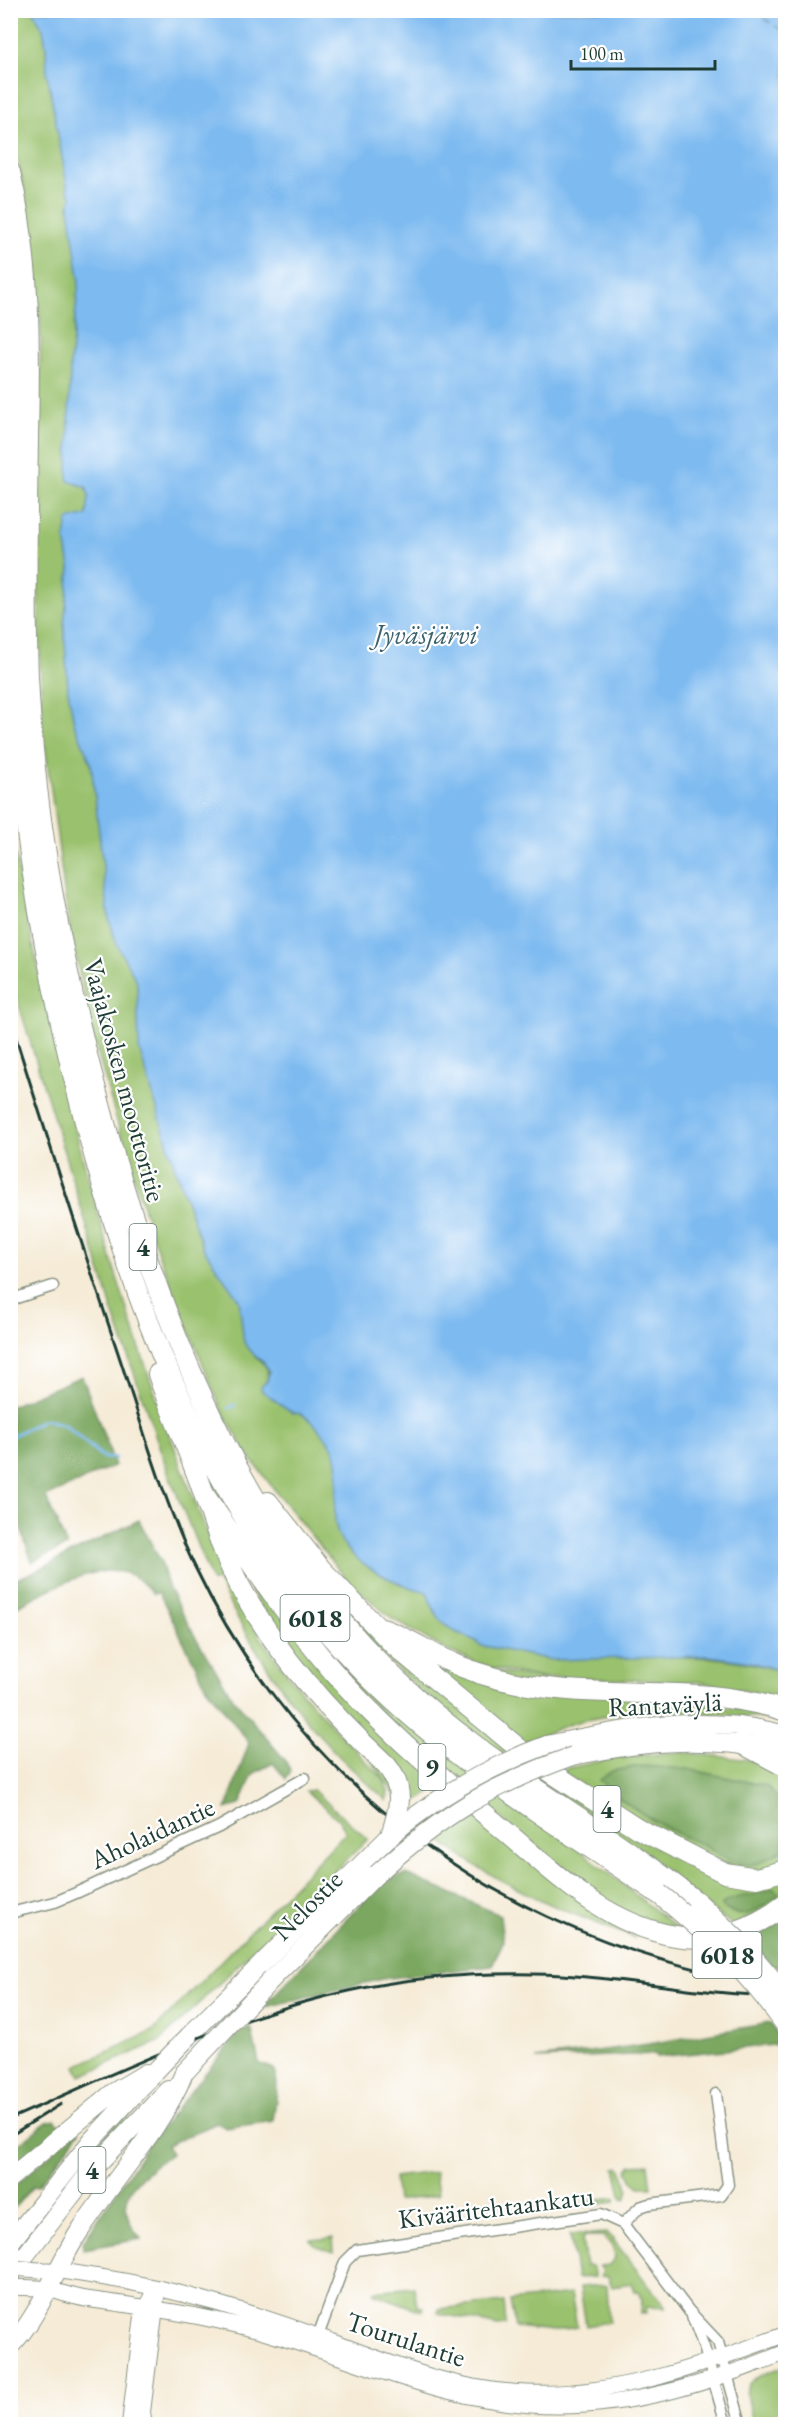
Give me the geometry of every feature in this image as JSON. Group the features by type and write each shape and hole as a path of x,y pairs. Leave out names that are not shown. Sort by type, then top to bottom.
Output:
{"highway":[{"name":"Vaajakosken moottoritie","path":"10,172 28,276 30,351 26,575 28,679 35,768 61,940 99,1106 130,1211 176,1337 229,1454 273,1531 308,1582 395,1678 460,1735 625,1848 698,1903 744,1947 786,1996"},
{"name":"Vaajakosken moottoritie","path":"10,264 15,353 11,578 15,701 25,826 54,988 74,1077 117,1233 135,1287 183,1402 223,1483 276,1568 331,1636 401,1709 448,1749 659,1894 686,1916 732,1960 786,2025"},
{"name":"4","path":"135,1287 169,1408 205,1496 215,1534 228,1562 268,1632 310,1689 386,1765 397,1779 400,1795 391,1835"},
{"name":"4","path":"229,1454 304,1549 377,1627 415,1665 515,1747 637,1828 725,1873 757,1878 786,1870"},
{"name":"9","path":"205,1496 261,1580 333,1671 386,1725 462,1795 592,1902 610,1913 653,1931 704,1939 724,1937 760,1923 786,1904"},
{"path":"377,1627 402,1636 464,1668 522,1684 580,1690 675,1692 727,1697 786,1712"},
{"name":"Rantaväylä","path":"547,1746 643,1726 691,1724 725,1726 786,1735"},
{"name":"Nelostie","path":"10,2243 63,2176 124,2105 226,1997 370,1869 477,1797 529,1772 573,1756 629,1744 666,1741 741,1743"},
{"name":"4","path":"741,1743 786,1767"},
{"name":"Rantaväylä","path":"741,1743 786,1752"},
{"name":"Nelostie","path":"10,2275 89,2173 272,1979 370,1869 391,1835 432,1802 463,1784 513,1758 547,1746"},
{"path":"10,2178 114,2092 163,2063"},
{"path":"10,2346 28,2325 46,2289 49,2270 168,2106 184,2073"}],"main road":[{"name":"Tourulantie","path":"10,2268 49,2270 156,2288 207,2300 318,2336 436,2380 526,2393 559,2393 624,2384 715,2360 786,2334"},
{"name":"Tourulantie","path":"17,2287 46,2289 73,2297 192,2314 260,2331 463,2397 558,2406 652,2395 713,2381 786,2352"}],"street":[{"path":"10,1300 54,1286"},
{"name":"Aholaidantie","path":"10,1913 55,1902 85,1889 219,1827 305,1778"},
{"path":"623,2224 640,2207 649,2204 721,2195 726,2191 728,2185 716,2094"},
{"name":"Kivääritehtaankatu","path":"318,2336 345,2262 357,2250 601,2214 623,2224 691,2313 715,2360 728,2375 741,2424"},
{"path":"145,2424 143,2412 156,2288"},
{"path":"112,2303 129,2313 135,2320 140,2333"},
{"path":"129,2424 142,2316 153,2309"},
{"path":"715,2360 713,2381 726,2424"}],"green space":[{"path":"10,11 179,11 255,1357 266,1367 267,1381 683,1657 735,1660 785,1672 785,1698 699,1682 538,1677 491,1668 446,1650 392,1619 348,1581 248,1455 222,1411 159,1256 130,1166 93,1037 68,920 42,722 36,521 41,333 36,267 26,196 11,133"},
{"path":"10,809 25,906 57,1055 83,1159 129,1314 191,1493 223,1568 262,1639 311,1702 383,1779 388,1791 387,1801 333,1750 299,1711 269,1670 217,1580 212,1582 168,1472 112,1309 11,979"},
{"path":"82,1376 115,1465 46,1497 67,1546 32,1562 11,1499 11,1406"},
{"path":"185,1426 229,1511 256,1554 296,1608 596,1863 678,1929 647,1924 581,1889 390,1721 283,1603 201,1472"},
{"path":"139,1520 161,1562 169,1589 196,1638 233,1698 284,1759 291,1771 286,1779 273,1763 253,1774 240,1805 226,1809 249,1743 207,1688 159,1593 153,1594 136,1578 122,1572 107,1571 73,1579 11,1609 11,1581"},
{"path":"222,1531 444,1784 405,1809 335,1708 266,1620"},
{"path":"301,1553 510,1749 501,1754 461,1725 404,1676 353,1623"},
{"path":"401,1640 444,1664 785,1716 785,1722 711,1713 636,1713 578,1722 521,1744"},
{"path":"680,1752 751,1760 785,1775 785,1862 755,1873 735,1870 597,1796 559,1770 619,1757"},
{"path":"640,1766 688,1769 767,1786 785,1808 784,1849 755,1864 732,1862 647,1816 622,1800 599,1780 612,1771"},
{"path":"545,1773 672,1852 785,1877 785,1898 734,1926 535,1777"},
{"path":"313,1790 368,1839 160,2041 81,2076 76,2066 153,2031 346,1832 339,1820 306,1791"},
{"path":"471,1813 599,1915 636,1938 556,1907 505,1883 480,1869 434,1836"},
{"path":"406,1874 500,1915 503,1942 492,1966 382,1979 262,2008 383,1881"},
{"path":"772,1888 779,1893 776,1897 749,1914 740,1915 723,1908 722,1904 728,1901"},
{"path":"785,1919 785,1968 771,1966 755,1944 764,1932"},
{"path":"770,2023 784,2044 657,2057 655,2054 536,2059 649,2044"},
{"path":"251,2027 259,2063 274,2069 276,2075 273,2121 226,2128 217,2123 167,2145 171,2154 138,2180 127,2201 127,2212 131,2225 141,2239 83,2249 83,2242 148,2144 238,2033"},
{"path":"168,2068 171,2070 101,2146 18,2249 13,2248 98,2144"},
{"path":"55,2120 61,2127 11,2168 11,2150 47,2122"},
{"path":"77,2131 80,2132 38,2186 33,2186 11,2212 11,2189"},
{"path":"648,2164 651,2187 639,2187 631,2180 627,2170 631,2165"},
{"path":"620,2167 629,2190 626,2198 622,2199 615,2168"},
{"path":"435,2172 438,2195 397,2201 394,2177"},
{"path":"615,2197 615,2202 586,2206 585,2201"},
{"path":"607,2233 666,2308 647,2307 646,2313 641,2314 642,2300 638,2292 634,2292 632,2283 612,2286 608,2277 601,2276 603,2270 599,2266 609,2265 615,2258 614,2249 604,2236 585,2236 582,2239 586,2266 592,2266 595,2277 577,2278 570,2235"},
{"path":"333,2238 334,2252 316,2246 310,2240"},
{"path":"607,2285 609,2322 586,2326 580,2287"},
{"path":"414,2287 417,2306 423,2307 422,2311 375,2294 374,2291"},
{"path":"571,2294 577,2327 554,2331 515,2327 510,2301"},
{"path":"504,2302 506,2325 498,2326 438,2313 439,2309"},
{"path":"785,2366 785,2424 754,2424 747,2399 749,2384 760,2376"}],"water":[{"name":"Jyväsjärvi","path":"33,11 785,11 785,1672 750,1662 709,1656 552,1660 479,1645 476,1641 457,1633 444,1624 435,1611 427,1592 377,1572 365,1565 345,1546 336,1525 338,1470 333,1448 314,1423 300,1414 293,1413 262,1391 261,1387 267,1381 269,1372 264,1363 244,1343 239,1300 203,1248 175,1168 139,1049 137,982 117,945 109,919 91,763 74,723 68,690 64,625 70,567 65,539 68,520 87,515 89,496 86,487 68,481 70,365 79,279 69,207 71,195 68,191 47,73 46,46 43,29"}],"waterway":[{"path":"229,1408 235,1405"},
{"path":"10,1437 45,1419 65,1425 104,1458 115,1458"}],"ferry route":[{"path":"752,10 786,33"}],"railway":[{"path":"10,1019 171,1511 194,1565 224,1622 259,1675 297,1725 340,1772 387,1814 437,1853 491,1887 548,1917 633,1951 694,1969 756,1980 786,1982"},
{"path":"10,2119 219,2030 305,2002 394,1983 487,1974 565,1975 723,1993 786,1996"},
{"path":"10,2136 61,2104"}]}
